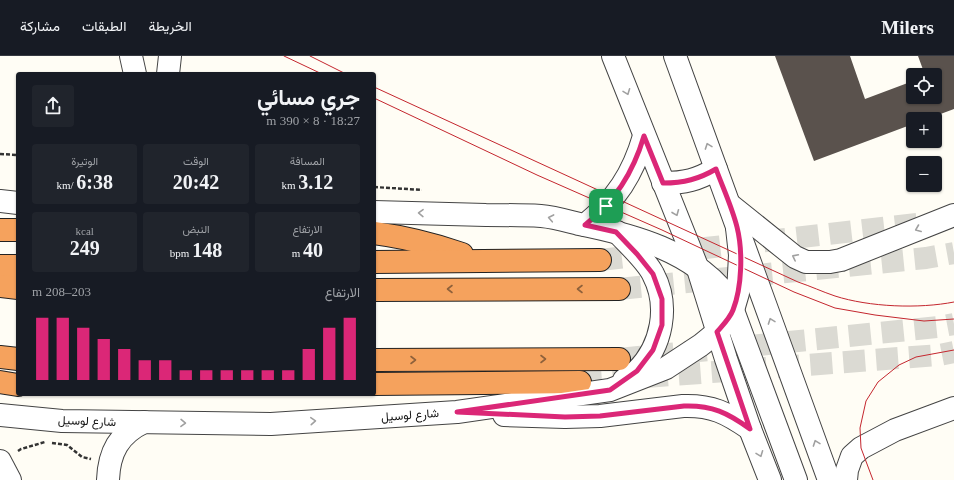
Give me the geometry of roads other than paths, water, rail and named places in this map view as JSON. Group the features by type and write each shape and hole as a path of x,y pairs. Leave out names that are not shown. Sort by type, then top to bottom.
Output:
{"highway":[{"path":"0,230 16,230"},
{"path":"376,233 422,242 451,250 478,260"},
{"path":"376,262 600,260"},
{"path":"0,266 16,266"},
{"path":"0,286 16,288"},
{"path":"376,290 619,289"},
{"path":"0,357 16,360"},
{"path":"376,360 619,359"},
{"path":"0,382 16,385"},
{"path":"376,384 580,382"}],"street":[{"path":"131,56 135,72"},
{"path":"168,72 170,56"},
{"path":"675,56 829,480"},
{"path":"609,59 644,136 698,269 717,332 750,429 770,480"},
{"path":"585,225 606,206 624,183 639,152 644,136"},
{"path":"663,183 691,181 716,169"},
{"path":"0,201 16,203"},
{"path":"729,204 786,252 806,262 830,262 841,260 954,215"},
{"path":"376,212 542,216 638,238 679,256 709,276 719,285 728,298 796,480"},
{"name":"شارع لوسيل","path":"0,415 62,421 270,424 457,412 610,390 666,368 701,346 726,322 733,310 738,293 740,255 737,228"},
{"path":"610,390 637,371 653,350 662,325 662,299 653,274 637,254 616,232"},
{"path":"457,412 565,417 600,416 697,405 710,407 723,412 750,429"},
{"path":"846,480 847,470 852,456 861,448 895,430 954,408"},
{"path":"109,472 112,454 119,441 132,429 144,422"}],"tunnel":[{"path":"600,260 925,223"},
{"path":"619,289 926,258 954,253"},
{"path":"619,359 938,327 954,324"},
{"path":"580,382 939,355 954,352"}],"tram line":[{"path":"284,56 318,72"},
{"path":"310,56 342,72"},
{"path":"376,88 798,282 830,294 848,300 878,305 925,306 954,302"},
{"path":"376,99 537,175 662,230 794,292 835,308 924,321 954,319"},
{"path":"873,480 861,448 860,428 866,401 878,382 899,365 916,357 954,350"}]}
